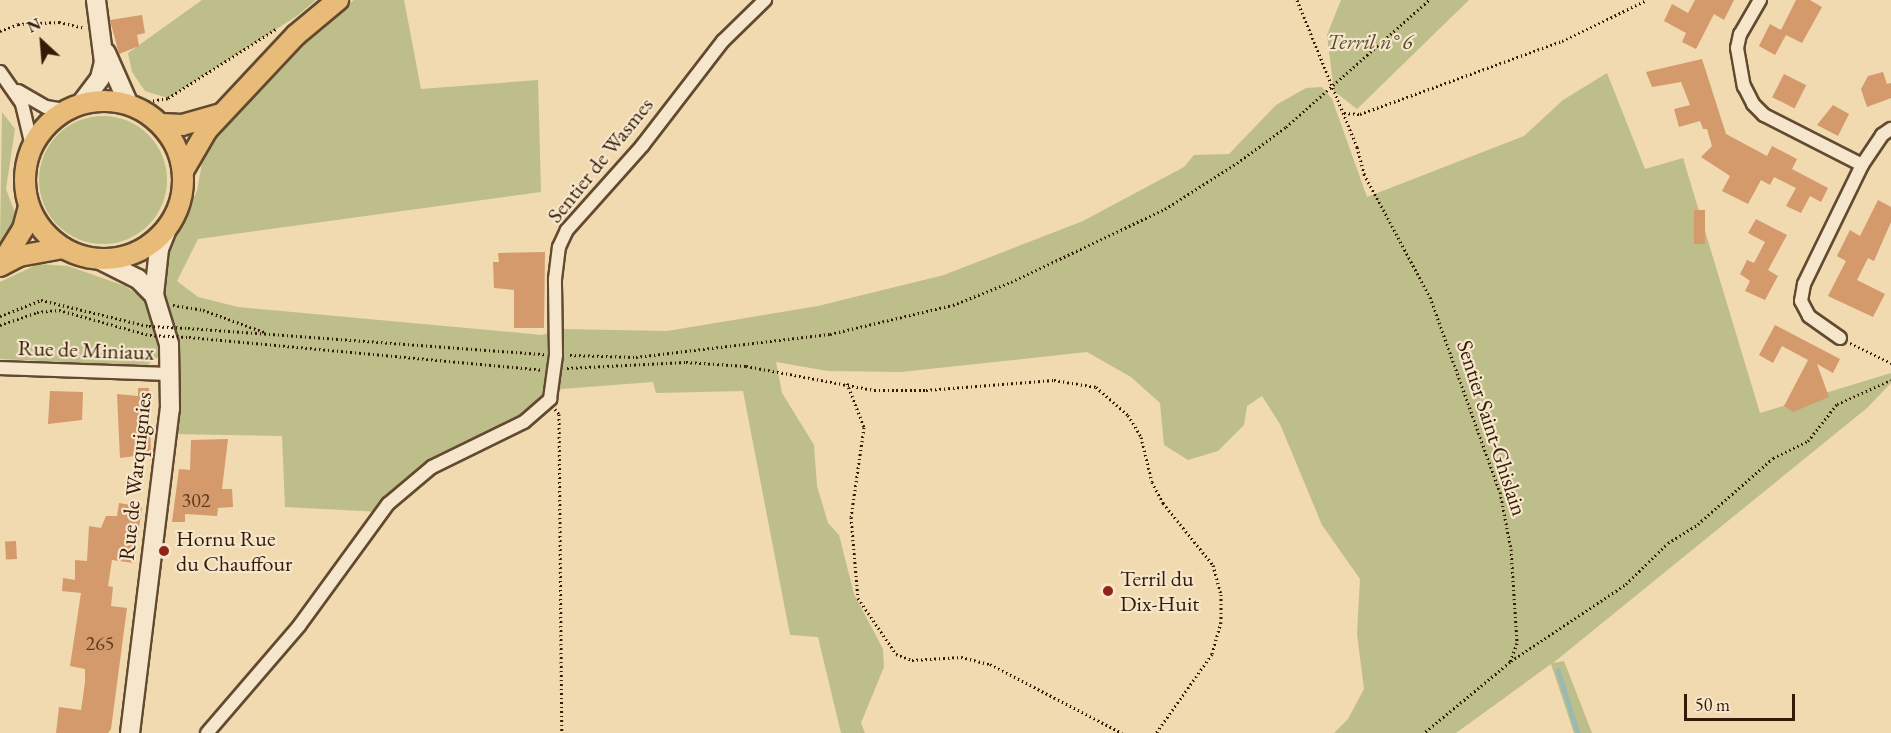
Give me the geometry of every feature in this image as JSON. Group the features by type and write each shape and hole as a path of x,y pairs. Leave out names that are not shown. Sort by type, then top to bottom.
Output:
{"main road":[{"path":"183,171 193,150 223,113 296,35 338,0"},
{"path":"105,101 129,105 161,124 175,146 183,171 183,192 168,227 140,250 124,257 98,259 63,248 42,230 29,207 25,176 32,146 46,126 73,107 105,101"},
{"path":"161,124 182,125 223,113"},
{"path":"0,266 23,229 29,207"},
{"path":"0,266 19,256 63,248"}],"street":[{"path":"11,86 27,98 73,107 100,78 102,38 96,0"},
{"name":"Sentier de Wasmes","path":"550,399 556,355 555,279 559,247 567,230 642,146 723,41 765,0"},
{"path":"1761,0 1740,34 1737,48 1744,86 1753,104 1764,115 1862,165"},
{"path":"102,38 129,105"},
{"path":"0,72 22,104 32,146"},
{"path":"1840,338 1809,316 1802,301 1804,284 1862,165 1882,135 1891,129"},
{"name":"Rue de Warquignies","path":"130,733 170,409 169,344 154,295 159,249 168,227"},
{"path":"98,259 138,279 154,295"},
{"name":"Rue de Miniaux","path":"0,368 170,374"},
{"path":"207,733 234,697 299,626 394,498 432,468 524,422 550,399"}],"path":[{"name":"Sentier Saint-Ghislain","path":"1297,0 1330,87 1344,113 1377,204 1430,297 1500,492 1511,549 1517,643 1510,662"},
{"path":"0,316 40,300 149,326 556,355 636,357 758,344 891,323 953,305 1092,247 1165,209 1286,128 1330,87 1417,15 1429,0"},
{"path":"1344,113 1360,114 1562,41 1647,0"},
{"path":"0,31 18,24 59,22 102,38"},
{"path":"129,105 168,98 278,28"},
{"path":"177,304 269,333"},
{"path":"0,325 37,312 59,310 150,335 554,370 686,362 746,366 847,383 874,390 926,390 1054,380 1096,387 1128,415 1141,437 1152,482 1163,503 1212,565 1221,594 1221,622 1212,654 1156,733"},
{"path":"1840,338 1891,363"},
{"path":"1424,733 1510,662 1626,584 1668,543 1698,524 1773,458 1808,441 1837,404 1891,380"},
{"path":"847,383 864,427 851,517 858,598 896,654 912,660 961,657 990,664 1122,733"},
{"path":"550,399 559,414 562,733"}],"green space":[{"path":"202,0 316,0 297,16 168,98 145,91 132,72 128,53"},
{"path":"354,0 404,0 421,89 538,80 541,192 198,239 177,281 198,297 238,307 542,335 561,329 667,331 818,306 944,275 1083,221 1184,167 1194,155 1229,154 1276,105 1306,88 1322,87 1332,99 1367,197 1524,136 1563,100 1607,73 1645,169 1683,158 1760,413 1891,373 1891,383 1867,408 1553,663 1564,661 1592,733 1574,733 1551,664 1456,733 1334,733 1348,719 1364,689 1357,634 1360,579 1322,525 1280,424 1262,396 1247,406 1244,425 1218,451 1188,460 1164,445 1160,403 1131,377 1087,352 901,372 828,371 776,362 782,393 814,445 817,486 828,523 839,535 854,594 883,649 884,667 861,723 865,733 841,733 818,637 790,635 743,391 656,393 653,382 561,389 537,421 442,469 382,512 285,507 282,436 173,434 181,365 159,282 167,248 197,191 202,163 217,133 315,28"},
{"name":"Terril n° 6","path":"1341,0 1469,0 1357,109 1334,91 1327,35"},
{"path":"2,112 15,129 6,189 17,218 0,244"},
{"path":"103,116 127,121 148,135 162,156 167,180 162,204 148,225 127,239 103,244 79,239 58,225 44,204 39,180 44,156 58,135 79,121"},
{"path":"38,264 68,266 125,286 151,304 161,353 146,366 0,359 0,282"}],"building":[{"path":"1695,0 1734,0 1724,20 1714,14 1696,49 1682,42 1686,33 1664,21 1672,4 1688,13"},
{"path":"1796,0 1810,0 1822,7 1802,43 1786,35 1775,55 1759,46 1770,24 1781,30"},
{"path":"142,15 145,33 137,35 139,46 119,54 110,20"},
{"path":"1702,59 1726,134 1767,156 1772,146 1797,159 1792,169 1828,188 1821,202 1810,196 1801,213 1786,206 1796,188 1774,177 1770,185 1761,180 1748,204 1722,191 1730,176 1701,157 1712,146 1707,129 1703,129 1700,121 1679,127 1674,109 1690,105 1681,82 1652,87 1646,72"},
{"path":"1883,72 1887,84 1891,83 1891,98 1867,107 1861,89 1868,76"},
{"path":"1784,74 1806,85 1794,109 1772,97"},
{"path":"1833,105 1849,114 1838,136 1817,125"},
{"path":"1878,200 1891,207 1891,222 1874,261 1868,258 1857,280 1885,294 1873,317 1828,296 1846,261 1837,256 1850,230 1860,236"},
{"path":"1694,210 1705,210 1705,244 1694,244"},
{"path":"1756,219 1787,235 1768,270 1778,276 1765,300 1745,291 1750,281 1740,274 1747,260 1754,263 1765,242 1748,233"},
{"path":"545,252 544,328 514,328 514,290 494,288 493,262 499,262 498,253"},
{"path":"1775,325 1840,359 1833,373 1817,364 1829,397 1793,412 1784,406 1808,360 1782,346 1773,363 1759,355"},
{"path":"138,388 149,388 151,454 120,458 117,394 138,396"},
{"path":"50,391 83,392 82,420 48,424"},
{"path":"228,439 222,489 232,489 233,507 218,508 217,516 185,514 185,522 172,522 179,469 190,470 191,440"},
{"path":"119,503 142,507 134,563 112,560 108,586 113,587 111,606 127,608 111,729 108,733 56,733 59,707 81,710 85,682 85,669 70,666 81,593 62,591 63,578 75,580 75,560 87,561 89,526 101,528 106,516 117,516"},
{"path":"16,541 17,559 6,560 5,542"}],"waterway":[{"path":"1558,670 1578,733"}],"place":[{"name":"Hornu Rue du Chauffour","path":"164,551"},
{"name":"Terril du Dix-Huit","path":"1108,591"}]}
